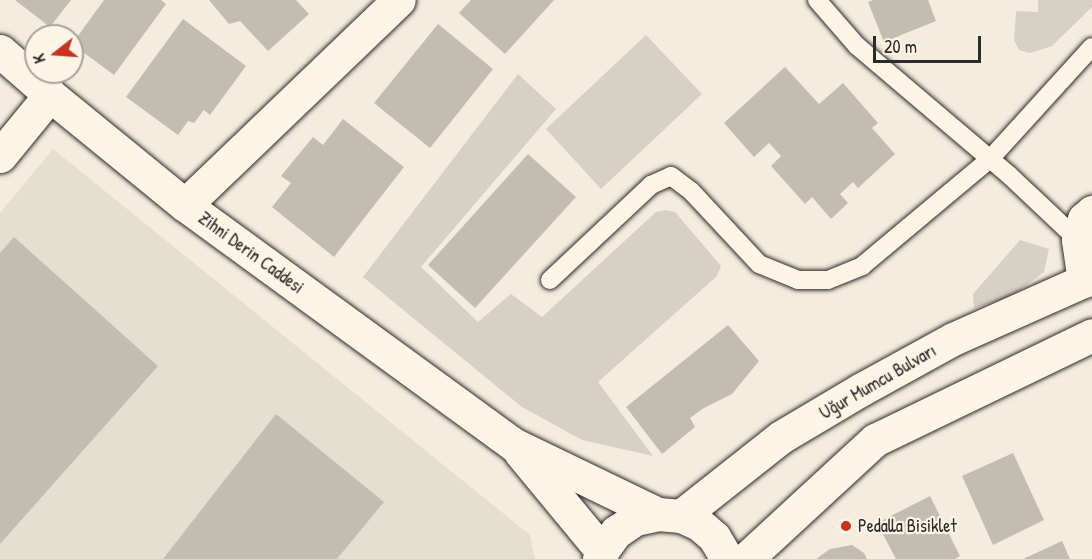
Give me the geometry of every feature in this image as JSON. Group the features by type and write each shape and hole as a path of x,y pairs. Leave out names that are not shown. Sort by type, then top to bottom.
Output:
{"main road":[{"path":"185,205 399,0"},
{"name":"Zihni Derin Caddesi","path":"0,51 50,95 185,205 513,444"},
{"path":"0,156 50,95"},
{"path":"1085,226 1088,279"},
{"name":"Uğur Mumcu Bulvarı","path":"670,515 781,437 862,389 953,339 1088,279"},
{"path":"746,559 875,440 1092,334"},
{"path":"513,444 600,555 616,532 635,519 670,515"},
{"path":"513,444 670,515 699,524 714,537 727,559"}],"lane":[{"path":"817,0 857,46 990,159 1085,226"},
{"path":"550,280 651,185 671,176 691,190 759,264 798,280 828,280 862,266 990,159 1092,47"}],"shaded area":[{"path":"1038,0 1092,0 1092,7 1052,46 1030,53 1019,50 1014,40 1016,11 1038,12"},
{"path":"646,35 702,94 601,189 546,129"},
{"path":"518,74 556,109 421,267 478,322 511,294 542,317 656,212 666,210 675,212 721,266 717,276 598,382 653,456 582,440 522,407 363,277"},
{"path":"53,149 530,535 535,559 0,559 0,213"},
{"path":"1020,240 1049,249 1044,272 1012,296 974,308 973,294"}],"building":[{"path":"15,0 71,0 52,24 46,24"},
{"path":"104,0 161,0 166,4 114,75 84,53 84,28"},
{"path":"209,0 296,0 309,14 268,51 240,21 229,24"},
{"path":"471,0 554,0 505,54 459,13"},
{"path":"873,0 928,0 936,21 884,42 868,2"},
{"path":"183,19 246,66 210,115 204,110 194,123 188,121 178,135 126,97"},
{"path":"438,24 493,69 430,148 374,103"},
{"path":"785,67 819,104 843,83 878,123 872,128 895,154 858,188 853,182 840,194 848,203 831,219 812,197 805,204 771,166 781,156 769,143 754,157 724,123"},
{"path":"343,119 404,167 334,257 272,207 291,183 281,176 313,137 323,145"},
{"path":"528,154 576,197 475,308 428,265"},
{"path":"14,237 158,366 0,544 0,253"},
{"path":"728,325 759,361 732,394 690,418 695,427 662,454 626,407"},
{"path":"276,414 384,502 337,559 163,559"},
{"path":"1013,453 1044,520 993,545 962,476"},
{"path":"930,496 960,556 955,559 896,559 877,523"},
{"path":"1062,541 1070,559 1023,559"},
{"path":"852,545 864,553 867,559 816,559 830,549"}],"place":[{"name":"Pedalla Bisiklet","path":"846,526"}]}
